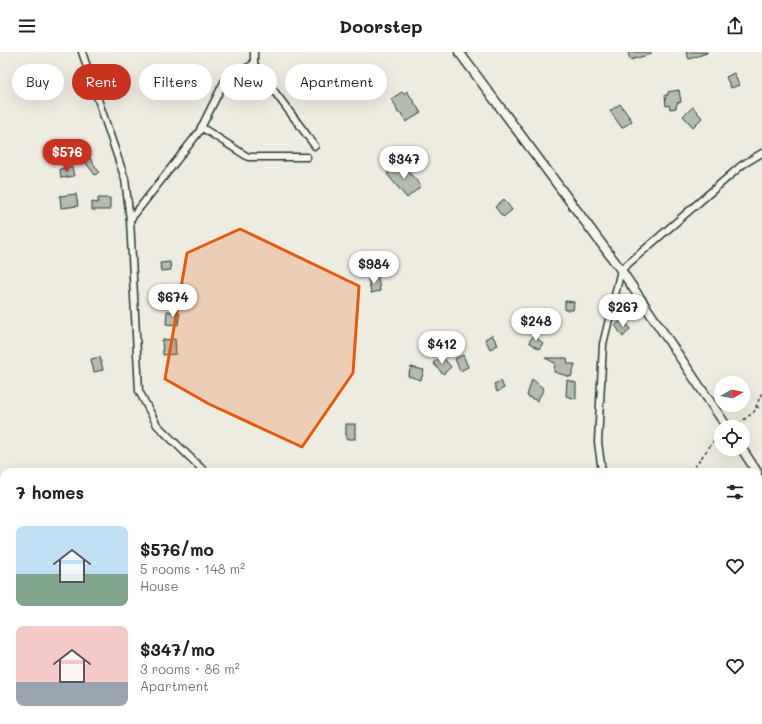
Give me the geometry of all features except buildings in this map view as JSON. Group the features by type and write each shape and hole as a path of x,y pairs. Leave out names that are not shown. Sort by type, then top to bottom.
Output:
{"street":[{"path":"82,52 125,179 130,220 139,391 157,425 201,468"},
{"path":"254,52 254,64"},
{"path":"459,52 621,270 722,420"},
{"path":"130,220 199,132 220,90"},
{"path":"277,95 315,146"},
{"path":"201,127 248,156 307,157"},
{"path":"601,468 598,442 602,344 621,270 742,166 762,153"},
{"path":"747,456 755,468"}],"path":[{"path":"743,420 754,412 762,392"},
{"path":"756,407 762,408"},
{"path":"694,468 714,440"}],"highlighted area":[{"path":"240,229 359,286 353,373 302,447 209,404 165,379 187,253"}]}
